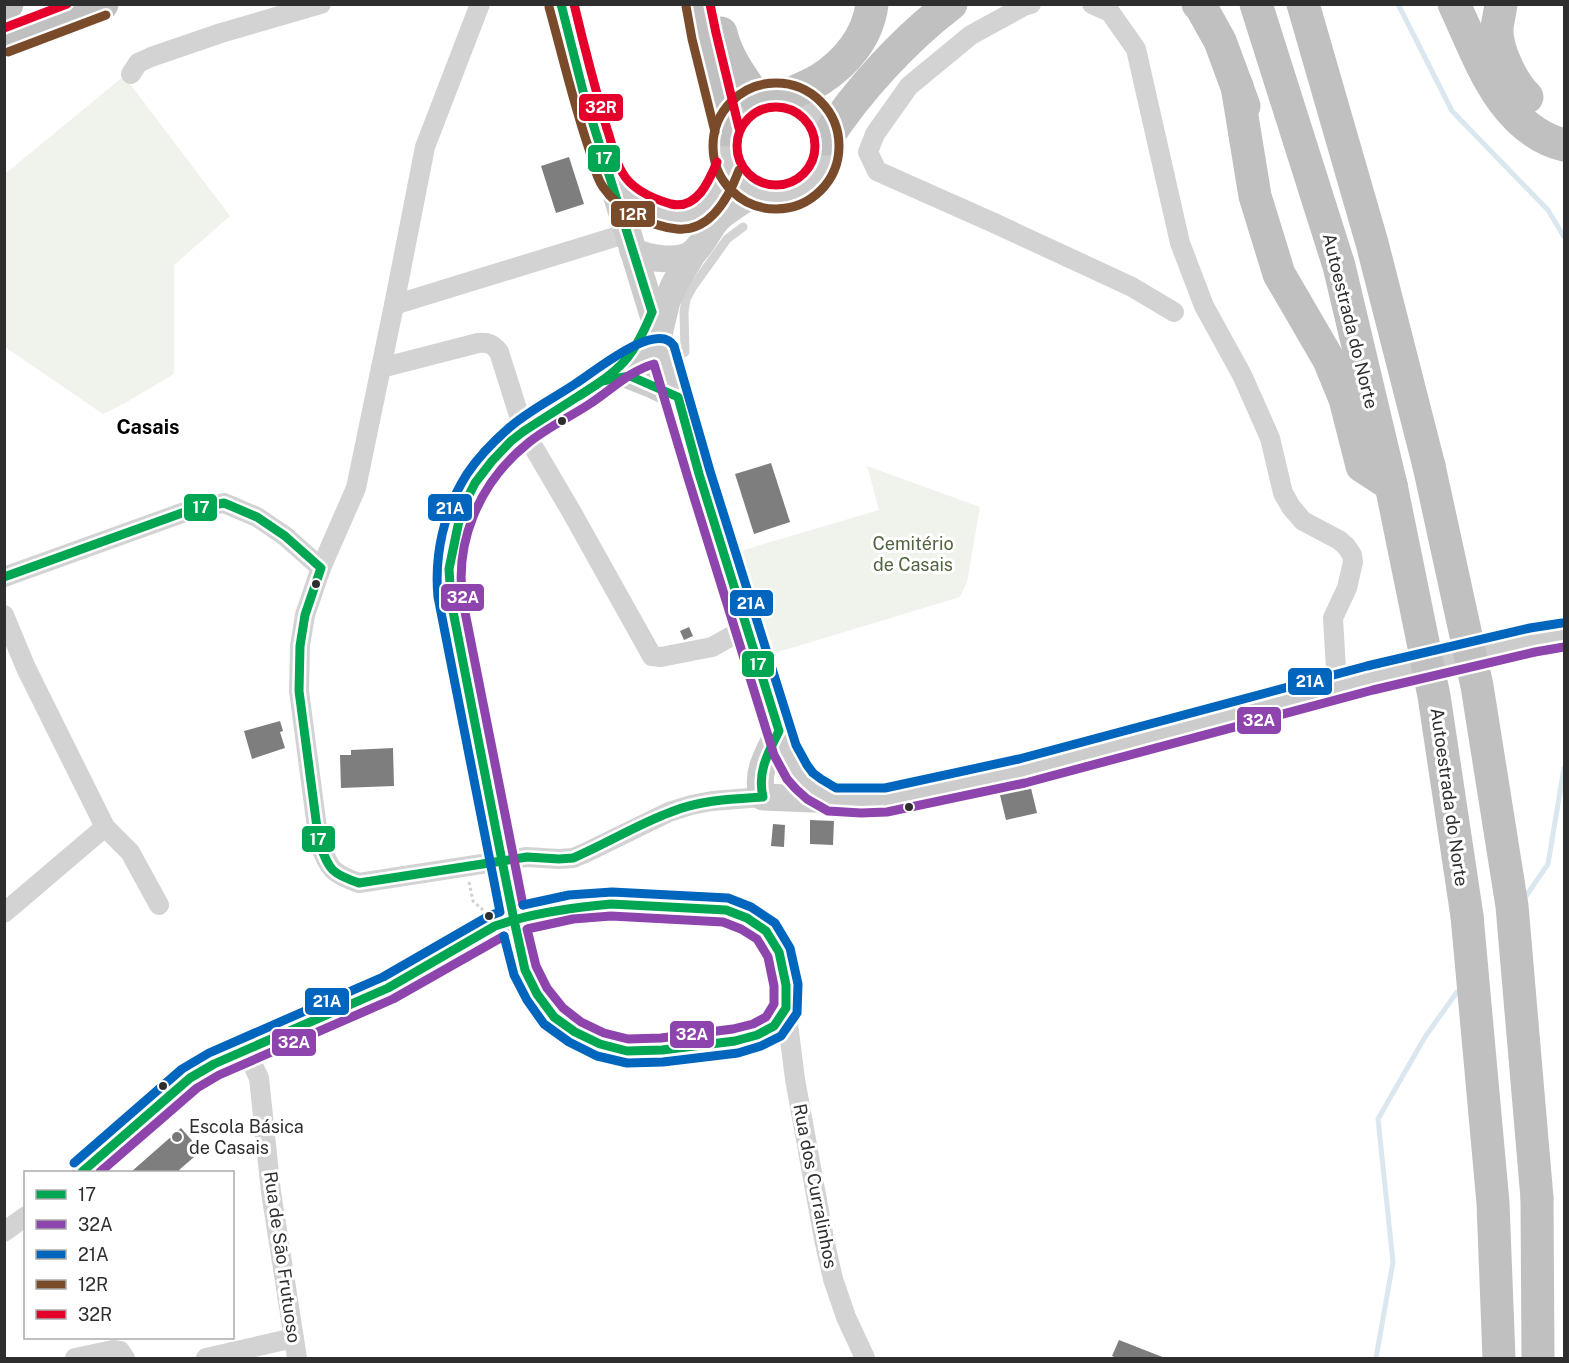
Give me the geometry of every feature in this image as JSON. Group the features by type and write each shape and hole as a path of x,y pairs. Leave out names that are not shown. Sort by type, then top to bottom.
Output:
{"highway":[{"path":"4,41 102,4"},
{"path":"698,4 701,28 722,101 727,130"},
{"path":"716,4 724,44 738,72 771,97 817,81 835,69 854,50 864,31 872,4"},
{"path":"825,133 835,99 849,77 916,4"},
{"path":"825,133 887,63 951,4"},
{"path":"1198,4 1220,41 1237,86 1255,195 1279,274 1329,360 1345,399 1362,466 1391,485"},
{"name":"Autoestrada do Norte","path":"1256,4 1339,266 1391,485 1434,696 1467,916 1493,1203 1499,1359"},
{"path":"1455,4 1485,72 1504,103 1528,128 1564,145"},
{"path":"1501,4 1497,30 1504,62 1519,89 1538,109 1564,124"},
{"path":"1306,14 1372,243 1429,466 1478,686 1512,906 1538,1198 1538,1359"}],"street":[{"path":"131,74 138,63 151,57 221,33 321,4"},
{"path":"480,4 425,147 356,488 321,568 305,615 300,645 299,691 319,843 328,866 341,877 359,883 527,857 573,858 669,812 712,801 770,797 861,801 908,796 1022,771 1337,687 1533,640 1564,635"},
{"path":"561,4 584,95 631,242 699,474 782,741 797,772 814,789 833,800"},
{"path":"1030,4 971,35 909,86 875,134 868,152 877,171 1132,287 1174,312"},
{"path":"1092,4 1110,12 1136,48 1180,243 1204,306 1242,375 1270,438 1283,492 1291,507 1303,521 1339,540 1352,555 1353,562 1347,588 1333,618 1337,687"},
{"path":"771,97 801,102 814,112 825,133 826,155 822,169 813,182 786,197 770,198 755,194 744,187 728,166 725,148 727,130 739,111 744,106 771,97"},
{"path":"612,181 630,198 654,211 675,217 687,216 708,204 717,192 728,166"},
{"path":"84,1171 190,1078 214,1064 246,1052 388,988 498,925 531,915 611,904 726,910 747,918 766,931 779,952 786,985 786,1008 774,1026 757,1035 735,1041 662,1050 627,1051 600,1044 575,1032 554,1017 537,994 525,970 519,948 451,601 449,569 461,511 475,483 492,461 518,436 619,374 660,340 667,301 694,252 716,221 755,194"},
{"path":"394,305 631,242 646,236 675,217"},
{"path":"631,242 642,255 652,258 679,258 694,252"},
{"path":"619,374 637,345 660,340"},
{"path":"381,368 478,343 486,342 494,345 499,352 518,436 572,511 652,656 661,657 712,647 747,628"},
{"path":"619,374 653,385 678,397"},
{"path":"4,577 193,509 224,502 266,523 285,536 321,568"},
{"path":"4,615 26,668 105,827 130,852 159,905"},
{"path":"770,797 759,783 762,768 782,741"},
{"path":"4,913 105,827"},
{"name":"Rua dos Curralinhos","path":"786,1008 795,1079 824,1239 833,1278 846,1317 866,1359"},
{"name":"Rua de São Frutuoso","path":"246,1052 259,1078 271,1192 297,1359"},
{"path":"4,1232 24,1217"},
{"path":"206,1359 294,1338"},
{"path":"75,1359 112,1350 120,1351 125,1359"}],"lane":[{"path":"660,340 685,352 686,299 727,239 743,227"}],"path":[{"path":"464,867 473,901 498,925"}],"green space":[{"path":"124,76 230,216 174,265 174,374 103,414 5,347 5,174"},
{"name":"Cemitério de Casais","path":"867,466 980,507 967,582 960,597 768,655 737,552 879,510"}],"building":[{"path":"569,157 584,204 556,213 541,166"},
{"path":"771,463 790,522 754,534 735,474"},
{"path":"689,627 693,636 684,640 680,631"},
{"path":"280,721 283,731 280,732 285,748 252,759 244,731"},
{"path":"393,748 394,786 341,788 340,755 351,755 351,750"},
{"path":"1029,780 1037,813 1006,820 998,787"},
{"path":"810,820 834,821 833,845 810,844"},
{"path":"773,824 785,825 784,847 771,846"},
{"name":"Escola Básica de Casais","path":"181,1128 201,1151 179,1170 180,1171 132,1171"},
{"path":"1119,1340 1165,1358 1117,1358 1112,1356"}],"waterway":[{"path":"1398,4 1452,111 1548,210 1564,237"},
{"path":"1524,899 1548,864 1564,768"},
{"path":"1376,1358 1393,1262 1378,1119 1425,1037 1457,992"}],"transit line":[{"name":"32R","path":"4,28 67,4"},
{"name":"17","path":"561,4 584,95 652,312"},
{"name":"32R","path":"574,4 615,157 626,178 650,196 680,205 688,203 701,192 717,162"},
{"name":"32R","path":"710,4 739,128"},
{"name":"12R","path":"686,6 715,132"},
{"name":"12R","path":"549,7 596,173 600,183 617,203 636,216 656,224 677,229 689,228 700,225 717,211 730,191 739,170"},
{"name":"12R","path":"8,52 106,15"},
{"name":"12R","path":"776,83 800,88 820,102 834,122 839,146 834,170 820,190 800,204 776,209 752,204 732,190 718,170 713,146 718,122 732,102 752,88 776,83"},
{"name":"32R","path":"776,107 791,110 804,118 812,131 815,146 812,161 804,174 791,182 776,185 761,182 748,174 740,161 737,146 740,131 748,118 761,110 776,107"},
{"name":"17","path":"579,396 624,362 632,352 652,312"},
{"name":"21A","path":"74,1163 182,1069 209,1053 383,977 489,916 500,912 438,597 437,581 442,533 452,502 467,474 498,438 534,410 640,343 654,339 666,339 674,346 710,471 796,745 813,773 836,788 885,788 1019,759 1367,666 1530,628 1562,623"},
{"name":"32A","path":"523,905 463,602 462,557 467,536 483,495 495,477 527,444 628,376 654,364 774,755 787,779 796,789 807,799 828,811 887,812 1025,783 1373,690 1564,647"},
{"name":"17","path":"630,376 678,397 699,474 779,731 768,755 761,779 763,797 716,801 682,808 646,822 573,858 527,857 502,861 451,601 449,569 461,511 475,483 511,441 602,381 630,376"},
{"name":"17","path":"4,577 193,509 224,503 257,517 285,536 321,568 305,615 300,646 299,691 319,843 329,865 336,873 359,883 502,861"},
{"name":"17","path":"502,861 514,920"},
{"name":"21A","path":"504,936 514,975 527,1000 544,1024 569,1042 597,1056 627,1063 663,1062 738,1053 761,1046 781,1036 797,1013 798,984 790,948 775,923 751,907 728,898 612,892 569,895 523,905"},
{"name":"17","path":"611,904 726,910 747,918 766,931 779,952 786,985 786,1008 774,1026 757,1035 735,1041 662,1050 627,1051 600,1044 575,1032 554,1017 537,994 525,970 514,920 562,910 611,904"},
{"name":"32A","path":"611,916 723,922 741,929 757,939 768,957 774,986 774,1004 766,1017 753,1024 733,1029 661,1038 628,1039 604,1033 581,1022 563,1008 547,988 536,966 527,929 573,919 611,916"},
{"name":"17","path":"83,1171 190,1078 214,1064 388,988 495,926 514,920"},
{"name":"32A","path":"101,1171 197,1088 219,1075 393,999 504,936"}],"place":[{"name":"Escola Básica de Casais","path":"177,1137"}],"district":[{"name":"Casais","path":"148,427"}]}
